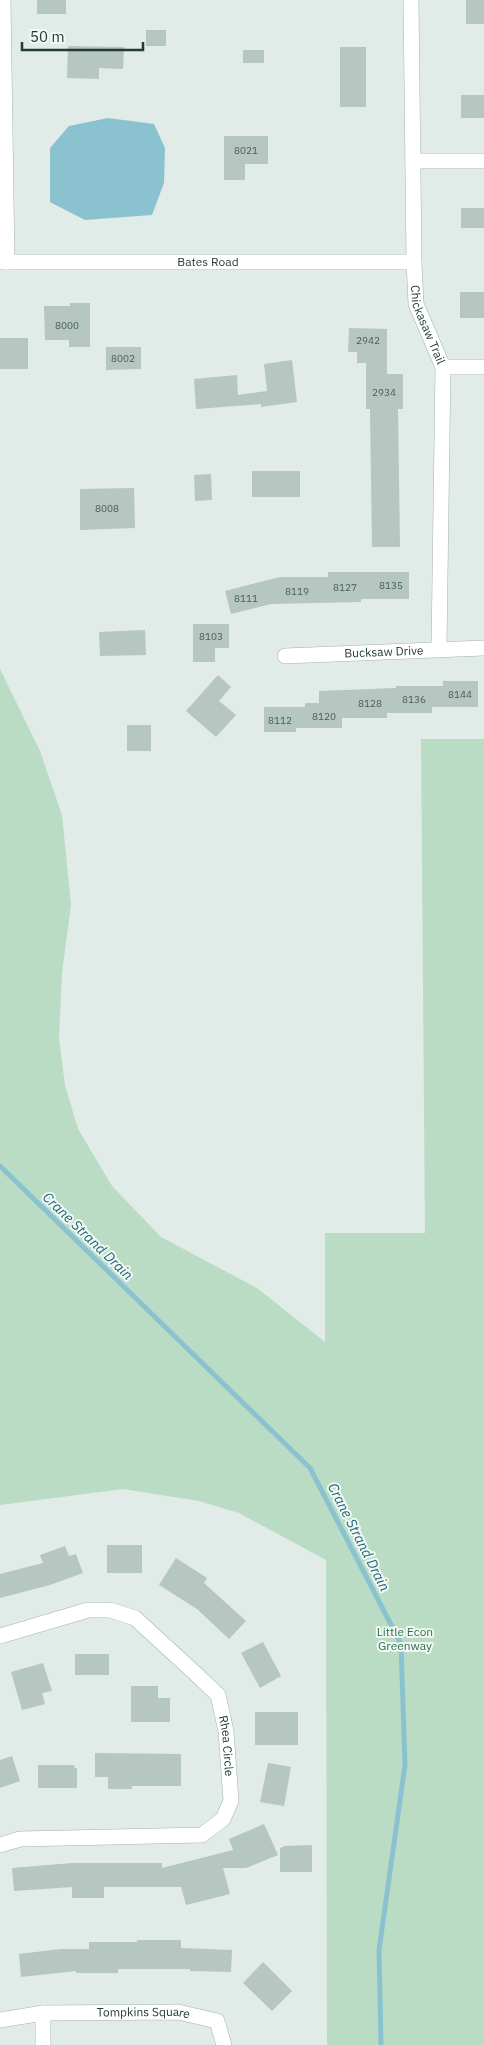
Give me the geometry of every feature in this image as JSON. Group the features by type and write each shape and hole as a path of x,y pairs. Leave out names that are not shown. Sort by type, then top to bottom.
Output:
{"street":[{"path":"3,262 4,0"},
{"name":"Chickasaw Trail","path":"411,0 416,304 443,367 439,648"},
{"path":"413,161 484,161"},
{"name":"Bates Road","path":"3,262 414,262"},
{"path":"443,367 484,367"},
{"name":"Bucksaw Drive","path":"284,656 439,648 484,648"},
{"name":"Rhea Circle","path":"0,1636 88,1610 110,1610 134,1618 218,1695 226,1731 231,1801 222,1819 202,1835 20,1840 0,1845"},
{"name":"Tompkins Square","path":"0,2020 43,2013 178,2012 217,2021 224,2045"},
{"path":"43,2013 43,2045"}],"green space":[{"name":"Little Econ Greenway","path":"0,669 40,751 62,815 71,905 62,973 59,1039 65,1085 78,1129 112,1186 161,1237 257,1288 325,1342 325,1233 425,1233 421,739 484,739 484,2045 327,2045 326,1560 239,1513 199,1501 123,1489 0,1505"}],"water":[{"path":"108,118 154,124 165,148 164,183 152,215 85,220 50,202 50,148 69,126"}],"building":[{"path":"37,0 66,0 66,14 37,14"},
{"path":"466,0 484,0 484,24 466,24"},
{"path":"146,30 166,30 166,46 146,46"},
{"path":"68,46 124,47 123,69 99,68 99,79 67,78"},
{"path":"340,47 366,47 366,107 340,107"},
{"path":"243,50 264,50 264,63 243,63"},
{"path":"461,95 484,95 484,118 461,118"},
{"path":"224,136 268,136 268,164 245,164 245,180 224,180"},
{"path":"461,208 484,208 484,228 461,228"},
{"path":"460,292 484,292 484,318 460,318"},
{"path":"70,303 90,303 90,347 69,347 69,340 45,340 44,306 70,306"},
{"path":"349,328 387,329 387,374 403,374 403,409 398,409 400,547 372,547 370,409 366,409 366,363 357,363 357,352 348,352"},
{"path":"0,338 28,338 28,369 0,369"},
{"path":"106,347 141,347 141,369 106,370"},
{"path":"292,360 297,402 261,407 261,404 196,409 194,379 237,375 238,395 267,391 264,364"},
{"path":"252,471 300,471 300,497 252,497"},
{"path":"211,474 212,500 195,501 194,475"},
{"path":"134,488 135,528 80,530 80,489"},
{"path":"328,572 409,572 409,599 361,599 361,602 271,604 231,614 225,591 280,577 328,577"},
{"path":"193,624 229,624 229,648 215,648 215,662 193,662"},
{"path":"145,630 146,655 100,656 99,632"},
{"path":"218,675 231,687 219,701 236,715 216,737 186,711"},
{"path":"443,681 478,681 478,707 432,707 432,713 387,713 387,718 342,718 342,728 296,728 296,732 264,732 264,707 305,707 305,703 319,703 319,691 396,688 396,686 443,686"},
{"path":"127,725 151,725 151,751 127,751"},
{"path":"107,1545 142,1545 142,1573 107,1573"},
{"path":"65,1546 69,1556 76,1554 83,1573 50,1585 0,1598 0,1574 43,1563 40,1555"},
{"path":"176,1558 207,1578 204,1583 246,1621 229,1639 197,1609 159,1585"},
{"path":"263,1642 281,1676 260,1688 241,1653"},
{"path":"75,1654 109,1654 109,1675 75,1675"},
{"path":"43,1663 52,1691 42,1693 45,1704 22,1710 11,1672"},
{"path":"131,1686 158,1686 158,1698 170,1698 170,1722 131,1722"},
{"path":"255,1712 298,1712 298,1745 255,1745"},
{"path":"95,1753 181,1754 181,1786 132,1786 132,1789 108,1789 108,1777 95,1777"},
{"path":"12,1756 20,1781 0,1788 0,1760"},
{"path":"268,1763 291,1767 284,1806 260,1802"},
{"path":"38,1765 74,1765 77,1768 77,1788 38,1788"},
{"path":"264,1824 278,1855 246,1868 223,1868 230,1894 186,1905 181,1887 104,1887 104,1898 72,1898 72,1887 14,1891 12,1868 72,1863 162,1863 162,1868 233,1850 229,1839"},
{"path":"312,1845 312,1872 280,1872 280,1848 285,1846"},
{"path":"137,1940 181,1940 181,1948 232,1950 231,1972 190,1971 190,1969 118,1969 118,1973 76,1973 76,1971 21,1977 19,1954 61,1949 89,1949 89,1942 137,1942"},
{"path":"263,1962 292,1991 272,2011 243,1983"}],"waterway":[{"name":"Crane Strand Drain","path":"0,1166 310,1468 401,1644 405,1765 379,1950 381,2045"}]}
